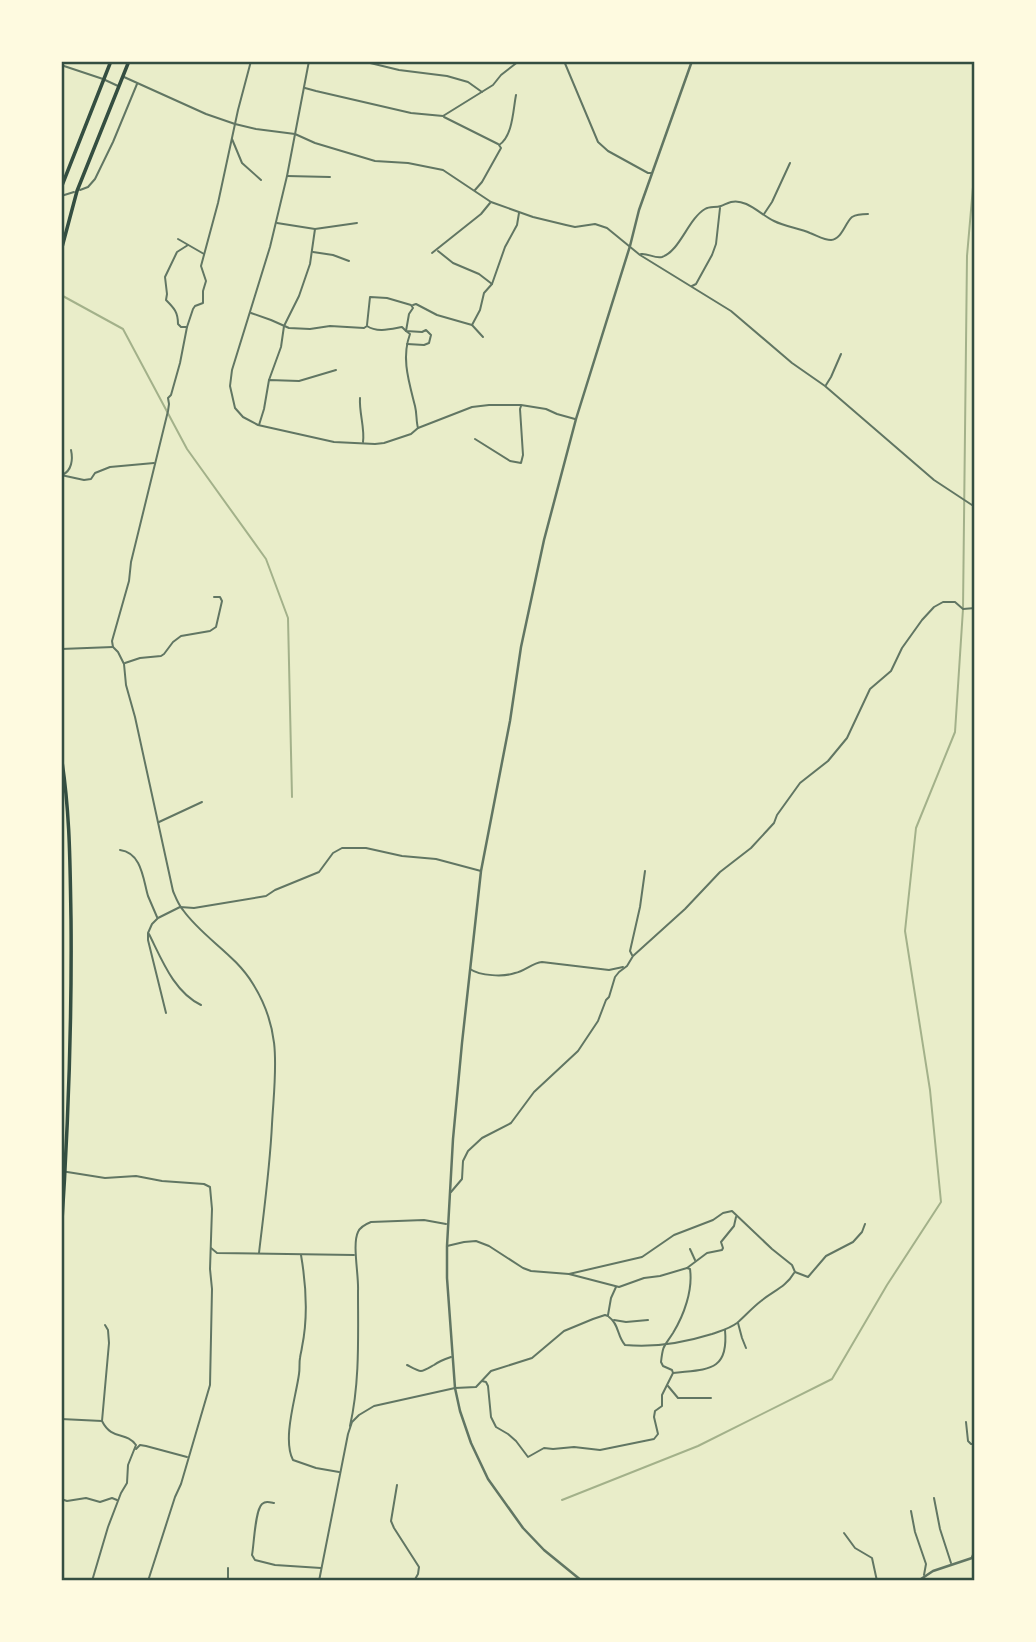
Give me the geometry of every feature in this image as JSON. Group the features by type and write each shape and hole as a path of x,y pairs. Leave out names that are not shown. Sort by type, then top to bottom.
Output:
{"highway":[{"path":"61,188 111,61"},
{"path":"61,251 77,191 129,61"},
{"path":"61,755 69,814 71,865 71,1006 61,1237"}],"street":[{"path":"251,61 201,266 206,281 203,303 193,309 168,398 169,404 113,647 124,664 126,685 173,891 180,907 190,919 244,971 263,1002 272,1027 276,1050 276,1076 272,1144 259,1252"},
{"path":"309,61 276,222 232,370 230,386 235,408 243,417 258,425 334,442 363,443 384,443 472,407 521,405 546,409 576,419"},
{"path":"362,61 399,70 447,76 468,82 482,93"},
{"path":"443,116 482,93 520,61"},
{"path":"564,61 598,142 608,151 640,169 652,172"},
{"path":"582,1581 523,1528 488,1479 460,1411 455,1388 448,1300 450,1192 481,871 538,566 576,419 639,210 692,61"},
{"path":"61,65 119,86"},
{"path":"123,76 234,124 295,134 315,143 375,161 408,163 443,170 491,202 519,212 566,225 595,224 607,228 640,255 731,311 792,363 825,386 934,480 975,506"},
{"path":"61,195 88,187 95,179 137,83"},
{"path":"305,87 399,110 443,116 499,145"},
{"path":"499,145 504,142 512,122 516,95"},
{"path":"232,138 242,163 261,180"},
{"path":"474,191 501,148 499,145"},
{"path":"763,214 772,202 790,163"},
{"path":"287,176 331,177"},
{"path":"432,253 464,229 491,202"},
{"path":"640,255 645,253 663,256 678,243 697,215 708,207 731,202 739,202 775,222 829,240 839,236 852,218 868,214"},
{"path":"691,286 696,284 716,244 720,206"},
{"path":"472,326 484,293 492,284 505,247 517,225 519,212"},
{"path":"276,222 315,229 357,223"},
{"path":"258,425 269,380 281,348 284,326 302,288 313,252 315,229"},
{"path":"178,239 205,255"},
{"path":"187,327 178,324 174,306 166,300 164,279 177,251 188,245"},
{"path":"437,250 453,263 479,274 492,284"},
{"path":"313,252 349,261"},
{"path":"367,326 370,297 378,297 416,304 437,315 472,326 483,337"},
{"path":"406,331 411,305"},
{"path":"250,313 300,330 330,326 367,326"},
{"path":"367,326 371,329 386,330 402,327 410,334 406,353 407,370 418,428"},
{"path":"406,331 426,330 431,335 429,343 425,345 407,344"},
{"path":"825,386 841,355"},
{"path":"269,380 299,381 336,370"},
{"path":"359,398 363,443"},
{"path":"474,439 510,461 521,463 521,405"},
{"path":"71,450 71,466 66,474 61,475 79,480 91,479 96,473 110,467 155,463"},
{"path":"124,664 140,658 161,656 181,636 210,631 216,626 222,601 220,597 214,597"},
{"path":"450,1192 461,1179 463,1161 468,1151 482,1138 511,1123 534,1092 578,1051 598,1021 615,977 633,956 685,909 720,872 751,848 774,823 800,783 832,756 851,732 870,689 891,671 902,648 922,620 943,602 954,602 963,608 975,608"},
{"path":"61,649 113,647"},
{"path":"158,822 202,802"},
{"path":"166,1013 148,933 158,918 180,907 194,908 266,896 319,872 333,853 342,848 366,848 402,856 436,859 481,871"},
{"path":"120,850 132,855 137,861 158,918"},
{"path":"633,956 630,951 645,871"},
{"path":"148,933 181,990 189,999 201,1005"},
{"path":"470,969 477,974 515,974 537,962 602,970 624,967"},
{"path":"63,1171 105,1178 136,1176 207,1185 211,1191 210,1385 181,1484 148,1581"},
{"path":"569,1274 642,1257 674,1235 732,1211 772,1250 792,1265 795,1272 808,1277 826,1256 853,1242 865,1224"},
{"path":"447,1246 476,1241 531,1271 569,1274 616,1287 687,1268 712,1251 722,1250 721,1242 734,1226 736,1216"},
{"path":"319,1581 352,1414 359,1354 358,1276 355,1255 358,1231 371,1222 424,1220 448,1224"},
{"path":"210,1248 217,1253 355,1255"},
{"path":"690,1249 695,1261"},
{"path":"211,1258 217,1253"},
{"path":"301,1255 305,1321 299,1360 300,1373 290,1425 290,1451 293,1460 340,1472"},
{"path":"673,1373 661,1362 663,1345 681,1318 688,1297 691,1278 690,1269 687,1268"},
{"path":"613,1319 619,1338 625,1345 663,1345 695,1339 738,1322 761,1300 789,1282 795,1272"},
{"path":"608,1316 616,1287"},
{"path":"348,1434 352,1422 374,1406 455,1388 476,1387 491,1371 532,1358 565,1331 593,1319 605,1315 626,1322 648,1320"},
{"path":"738,1322 746,1348"},
{"path":"105,1325 109,1343 102,1421 109,1432 134,1441 135,1449"},
{"path":"673,1373 711,1368 718,1364 726,1349 725,1329"},
{"path":"407,1365 422,1372 452,1356"},
{"path":"481,1380 488,1386 491,1417 496,1427 516,1441 528,1457 544,1448 600,1450 654,1439 658,1434 655,1411 662,1406 662,1395 673,1373"},
{"path":"668,1385 678,1398 711,1398"},
{"path":"61,1419 102,1421"},
{"path":"966,1422 968,1441 975,1444"},
{"path":"92,1581 118,1500 127,1483 128,1465 135,1449 140,1445 146,1446 188,1458"},
{"path":"397,1485 391,1521 419,1567 414,1581"},
{"path":"61,1549 62,1499 67,1501 86,1498 100,1502 112,1498 118,1500"},
{"path":"934,1498 940,1529 952,1564"},
{"path":"274,1503 266,1502 258,1512 252,1555 255,1560 275,1565 322,1568"},
{"path":"911,1511 917,1541 926,1564 924,1576"},
{"path":"844,1533 855,1548 872,1558 877,1581"},
{"path":"918,1581 933,1571 973,1558 975,1549"},
{"path":"228,1568 228,1581"}],"waterway":[{"path":"973,61 975,95"},
{"path":"562,1500 698,1446 832,1379 887,1285 941,1202 930,1090 905,931 916,828 955,732 963,609 967,256 975,164"},
{"path":"61,295 123,329 187,449 266,559 288,618 292,797"}]}
